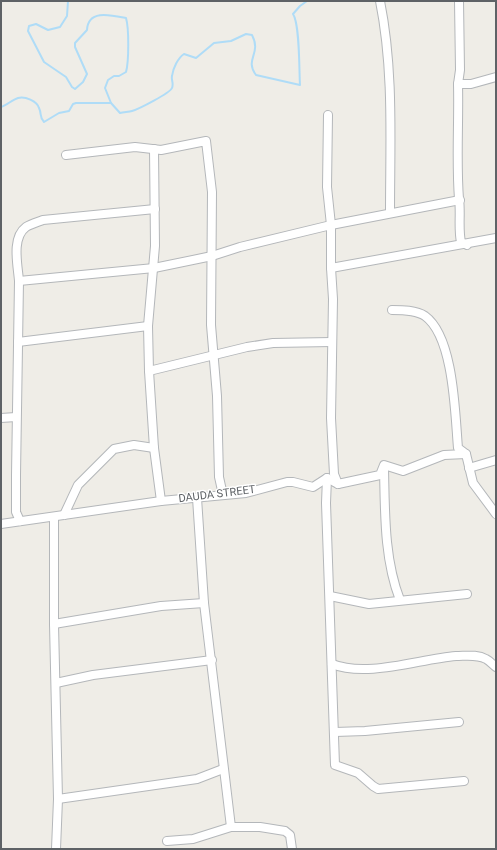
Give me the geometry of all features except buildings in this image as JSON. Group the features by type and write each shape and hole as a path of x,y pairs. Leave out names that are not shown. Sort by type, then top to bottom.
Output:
{"street":[{"path":"380,1 385,25 391,82 390,213"},
{"path":"459,1 460,70 458,84 457,158 460,200 459,233 462,242 467,244"},
{"path":"458,84 471,84 496,77"},
{"path":"328,115 327,187 331,225 333,299 331,418 334,474 338,484"},
{"path":"66,155 135,147 147,147 154,149 206,141 211,174 211,296 213,355 217,396 219,477 223,495"},
{"path":"154,149 154,268 148,326 149,371 154,448 160,501"},
{"path":"19,281 154,268 212,256 240,247 331,225 460,200"},
{"path":"20,521 16,512 16,417 19,281 16,252 21,232 26,227 43,220 155,210"},
{"path":"331,268 496,238"},
{"path":"392,310 412,311 424,316 440,335 450,369 458,448 466,454 473,483 496,514"},
{"path":"18,342 148,326"},
{"path":"149,371 213,355 273,343 332,342"},
{"path":"1,418 16,417"},
{"path":"64,515 78,485 114,449 134,445 154,448"},
{"path":"384,465 403,471 444,455 466,454"},
{"path":"469,468 496,460"},
{"path":"384,465 380,475 338,484 327,478 326,503 335,765 358,773 378,789 464,781"},
{"path":"384,465 384,498 390,568 392,579 400,600"},
{"name":"DAUDA STREET","path":"1,524 160,501 246,493 287,482 313,487 327,478"},
{"path":"197,498 204,603 231,827"},
{"path":"54,517 54,624 58,799 56,849"},
{"path":"330,596 369,604 467,594"},
{"path":"54,624 160,606 204,603"},
{"path":"332,664 352,670 392,666 429,659 472,655 485,659 496,667"},
{"path":"56,683 94,675 212,660"},
{"path":"335,732 372,731 459,722"},
{"path":"58,799 197,779 223,769"},
{"path":"167,841 193,838 231,827 260,827 285,831 290,835 292,849"}],"waterway":[{"path":"68,1 67,16 60,27 48,30 36,24 29,26 28,31 44,62 66,77 75,89 83,82 87,74 75,47 75,43 87,30 88,23 91,19 101,15 126,18 128,29 128,60 126,72 119,76 114,76 108,80 105,88 111,103 120,113 132,111 141,107 170,90 173,86 172,77 175,67 184,54 196,58 214,43 231,41 246,34 252,35 255,42 252,65 256,75 300,85 298,37 293,14 307,1"},
{"path":"1,107 18,98 27,98 38,105 44,122 59,113 69,111 73,104 76,103 111,103"}]}
